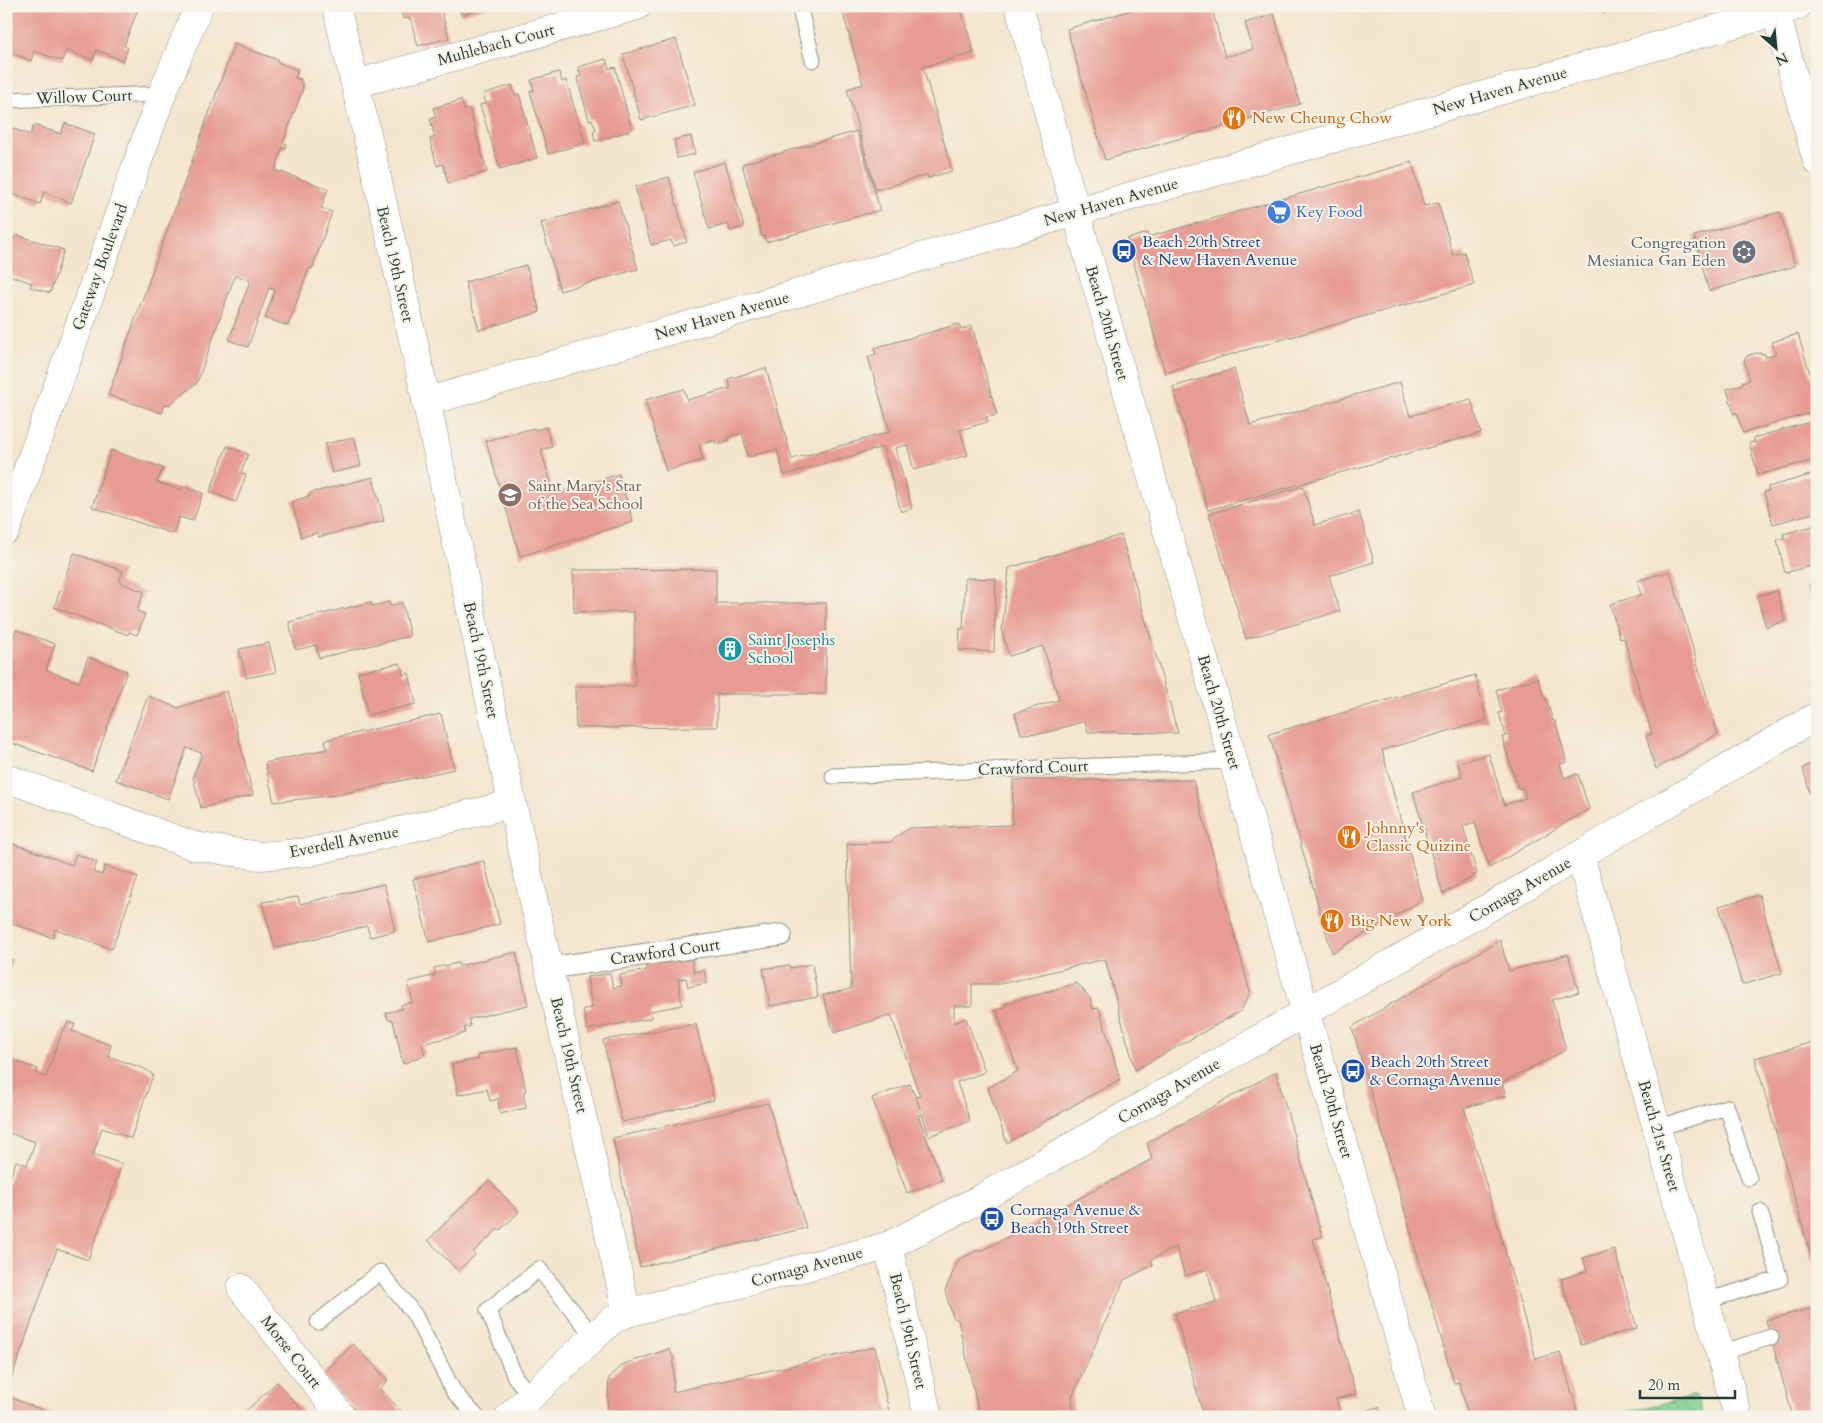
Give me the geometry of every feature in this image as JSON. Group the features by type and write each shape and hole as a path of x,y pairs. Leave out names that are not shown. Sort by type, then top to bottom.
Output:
{"street":[{"name":"Gateway Boulevard","path":"6,530 162,94 199,6"},
{"name":"Beach 19th Street","path":"336,6 426,402 512,804 627,1313"},
{"name":"Muhlebach Court","path":"355,84 637,6"},
{"name":"Beach 20th Street","path":"1019,6 1075,212 1422,1417"},
{"name":"New Haven Avenue","path":"426,402 1782,8"},
{"path":"1782,8 1817,160"},
{"name":"Cornaga Avenue","path":"509,1417 611,1321 627,1313 888,1246 980,1199 1305,1014 1817,716"},
{"name":"Everdell Avenue","path":"6,778 194,846 260,856 310,852 512,804"},
{"name":"Beach 21st Street","path":"1580,855 1738,1417"},
{"name":"Crawford Court","path":"549,968 781,935"},
{"name":"Beach 19th Street","path":"888,1246 928,1417"},
{"name":"Morse Court","path":"241,1288 342,1417"}],"lane":[{"path":"799,6 813,60"},
{"name":"Willow Court","path":"6,100 162,94"},
{"name":"Crawford Court","path":"833,776 1233,761"},
{"path":"1656,1128 1728,1107 1749,1178"},
{"path":"1705,1301 1780,1279 1760,1212"},
{"path":"531,1396 515,1377 488,1310 539,1269 594,1337"},
{"path":"318,1322 380,1272 414,1314 454,1392 476,1417"},
{"path":"1720,1353 1771,1337"}],"green space":[{"path":"1696,1395 1703,1417 1606,1417"}],"building":[{"path":"6,6 139,6 124,46 128,48 123,61 97,50 93,60 66,50 62,61 34,51 31,61 6,51"},
{"path":"400,6 440,6 449,38 418,46 410,18 403,19"},
{"path":"459,6 489,6 489,7 461,15"},
{"path":"841,6 960,6 974,53 923,67 952,171 928,178 927,175 876,190 847,89 863,84"},
{"path":"1146,6 1211,6 1225,57 1253,49 1245,23 1274,14 1300,104 1105,160 1067,29"},
{"path":"1601,6 1629,6 1629,7 1603,14"},
{"path":"676,39 695,105 641,120 623,54"},
{"path":"234,44 278,60 277,62 298,70 295,78 300,79 303,88 283,143 287,144 285,149 282,148 275,170 328,189 321,208 332,212 312,269 309,268 288,326 265,318 275,290 269,288 248,347 229,340 250,281 235,275 197,383 169,405 165,404 162,413 108,395"},
{"path":"606,59 609,69 615,67 632,130 595,141 593,131 596,130 592,119 589,120 577,77 581,76 578,67"},
{"path":"559,72 562,82 566,80 585,143 548,154 530,91 534,90 531,80"},
{"path":"512,85 515,95 519,94 537,158 500,169 480,105 486,103 483,94"},
{"path":"461,100 464,110 469,108 487,172 448,183 443,164 437,166 430,139 435,137 430,119 436,117 433,108"},
{"path":"65,123 95,134 71,203 44,192 40,204 13,194 9,204 6,203 6,126 30,135 34,125 61,134"},
{"path":"857,131 880,210 766,242 764,236 762,237 742,164"},
{"path":"691,136 695,154 677,158 674,140"},
{"path":"725,162 744,227 730,231 728,224 709,229 693,172"},
{"path":"1412,162 1424,206 1438,203 1453,255 1464,252 1474,285 1165,373 1127,239 1147,233 1148,237"},
{"path":"669,177 687,242 673,246 671,240 651,245 635,187"},
{"path":"618,201 638,269 560,291 541,223"},
{"path":"1780,212 1795,266 1709,291 1694,236"},
{"path":"6,235 15,238 17,235 64,250 50,293 30,287 32,283 6,274"},
{"path":"526,265 540,312 479,330 465,282"},
{"path":"959,324 961,330 972,326 997,415 986,417 988,422 960,430 968,455 914,470 907,445 895,448 912,508 901,512 883,447 784,475 777,449 748,457 742,433 728,437 729,440 716,444 715,440 699,445 703,460 666,471 645,400 684,389 687,400 731,388 728,379 766,368 792,459 890,432 868,357 876,354 874,348"},
{"path":"1798,334 1817,397 1815,399 1817,411 1743,433 1737,413 1734,414 1727,389 1750,380 1744,360 1747,356 1756,353 1765,354 1765,357 1776,354 1772,342"},
{"path":"1234,369 1250,425 1400,382 1410,416 1471,399 1481,433 1208,510 1173,387"},
{"path":"1817,420 1817,459 1758,475 1749,443 1755,442 1753,438"},
{"path":"546,427 552,447 541,450 554,494 619,474 633,522 520,556 486,441 534,428 535,430"},
{"path":"354,437 361,466 332,473 325,444"},
{"path":"227,446 248,454 241,473 246,475 236,502 210,492"},
{"path":"111,450 163,468 157,482 181,490 182,486 203,493 193,521 179,517 173,534 92,507"},
{"path":"1817,473 1817,512 1773,524 1764,492 1769,491 1768,487"},
{"path":"373,477 384,521 319,537 318,533 301,537 292,501 310,496 310,493"},
{"path":"1303,486 1315,525 1359,512 1374,562 1329,576 1340,611 1246,639 1209,514"},
{"path":"1817,525 1817,564 1785,573 1777,540 1784,538 1783,534"},
{"path":"1121,535 1178,733 1088,732 1085,721 1045,733 1021,734 1015,713 1059,700 1043,646 1009,656 1002,631 1009,568"},
{"path":"74,553 123,571 119,582 144,592 137,611 145,614 137,635 129,632 128,635 54,607"},
{"name":"Saint Josephs School","path":"716,569 716,603 826,603 826,694 717,694 717,727 576,728 575,686 635,686 634,612 574,612 573,570"},
{"path":"1670,571 1718,734 1656,769 1646,736 1652,734 1624,638 1620,639 1610,604 1641,595 1637,581"},
{"path":"965,578 996,579 994,652 959,650 960,628 963,629"},
{"path":"1817,582 1817,607 1816,607 1809,584"},
{"path":"1777,591 1785,621 1766,627 1757,596"},
{"path":"371,602 372,606 389,602 390,606 402,603 410,636 319,658 316,645 296,650 289,622"},
{"path":"16,630 55,644 46,670 79,682 88,657 127,671 92,771 6,741 6,657"},
{"path":"269,643 276,672 246,678 239,649"},
{"path":"400,663 403,675 409,673 416,704 368,715 358,672"},
{"path":"1475,675 1487,720 1382,750 1422,900 1332,953 1269,734"},
{"path":"1538,678 1544,699 1546,698 1553,721 1555,721 1567,762 1560,764 1564,778 1578,774 1589,809 1489,868 1475,822 1463,826 1477,874 1443,894 1413,792 1462,777 1458,763 1489,754 1504,805 1526,798 1523,788 1518,789 1502,737 1506,736 1499,713 1502,712 1496,690"},
{"path":"227,691 253,795 201,808 193,777 202,753 187,748 168,799 116,780 148,696 178,708"},
{"path":"441,714 454,769 337,795 274,802 265,763 327,749 325,740"},
{"path":"1817,760 1817,815 1816,815 1803,768"},
{"path":"1013,780 1193,780 1250,992 1241,1011 1135,1070 1105,959 1000,984 972,984 972,1006 954,1006 954,1023 966,1018 985,1072 957,1082 970,1121 929,1136 922,1114 918,1115 942,1180 907,1193 872,1098 910,1084 920,1108 916,1097 920,1096 891,1015 834,1033 823,995 851,989 847,844 890,842 909,828 1012,825"},
{"path":"6,841 72,865 76,854 97,862 93,872 102,875 105,866 138,877 112,949 55,929 53,938 6,921"},
{"path":"484,861 500,924 429,942 413,879"},
{"path":"384,884 395,931 370,937 367,926 275,948 262,902 298,897 300,904"},
{"path":"1759,895 1782,973 1742,985 1719,906"},
{"path":"1500,940 1509,971 1568,954 1579,992 1552,1000 1566,1050 1502,1083 1506,1096 1464,1108 1536,1359 1560,1352 1579,1417 1469,1417 1459,1382 1454,1383 1352,1027"},
{"path":"516,952 528,1005 469,1019 470,1027 464,1028 465,1033 422,1044 425,1055 403,1064 393,1020 388,1020 386,1013 402,1009 401,1005 413,1002 408,982 436,975 434,968 458,963 459,966"},
{"path":"691,956 694,972 704,970 707,983 688,987 686,978 678,979 682,1005 651,1011 652,1018 587,1030 583,1009 592,1008 587,977 610,973 613,988 622,986 620,975 647,970 646,964"},
{"path":"6,958 12,960 7,975 6,975"},
{"path":"812,964 818,997 770,1006 763,969 790,965 790,968"},
{"path":"1077,983 1090,998 1093,1009 1099,1008 1120,1079 1007,1143 988,1088 1018,1071 996,1010 1006,1007 1005,1004"},
{"path":"68,1022 75,1024 72,1031 111,1045 108,1056 145,1069 153,1075 131,1138 102,1128 93,1154 122,1164 88,1260 57,1249 7,1391 6,1241 8,1242 10,1233 6,1231 6,1189 16,1161 27,1165 35,1142 6,1132 6,1058 38,1069 36,1073 46,1077 63,1029 65,1029"},
{"path":"696,1024 714,1100 622,1122 603,1040"},
{"path":"1817,1041 1817,1274 1816,1274 1755,1058"},
{"path":"517,1047 526,1091 523,1092 526,1108 500,1114 498,1099 490,1101 487,1089 458,1095 452,1064 479,1059 478,1055"},
{"path":"1276,1072 1322,1237 1313,1239 1356,1394 1336,1399 1341,1417 1261,1417 1260,1414 1249,1417 1204,1417 1175,1313 1216,1302 1207,1269 1185,1276 1176,1247 1151,1260 1153,1265 1124,1280 1072,1397 1074,1417 980,1417 958,1320 953,1317 945,1291 958,1260 978,1250 983,1250 1152,1159 1147,1143"},
{"path":"768,1103 806,1228 640,1267 613,1138"},
{"path":"489,1180 519,1212 473,1252 475,1255 458,1271 428,1240"},
{"path":"1614,1249 1637,1328 1581,1345 1561,1279 1587,1271 1583,1258"},
{"path":"1817,1307 1817,1417 1793,1417 1766,1320"},
{"path":"353,1344 388,1380 380,1389 407,1417 362,1417 322,1375"},
{"path":"875,1347 890,1417 607,1417 609,1378 624,1364 669,1349 674,1359 673,1392"},
{"path":"277,1382 308,1417 240,1417"},
{"path":"6,1396 61,1417 6,1417"},
{"path":"1379,1407 1381,1417 1346,1417 1346,1416"}],"place":[{"name":"New Cheung Chow","path":"1234,118"},
{"name":"Key Food","path":"1279,212"},
{"name":"Beach 20th Street & New Haven Avenue","path":"1124,251"},
{"name":"Congregation Mesianica Gan Eden","path":"1744,252"},
{"name":"Saint Mary's Star of the Sea School","path":"510,495"},
{"name":"Saint Josephs School","path":"730,649"},
{"name":"Johnny's Classic Quizine","path":"1349,837"},
{"name":"Big New York","path":"1332,921"},
{"name":"Beach 20th Street & Cornaga Avenue","path":"1353,1071"},
{"name":"Cornaga Avenue & Beach 19th Street","path":"992,1219"}]}
